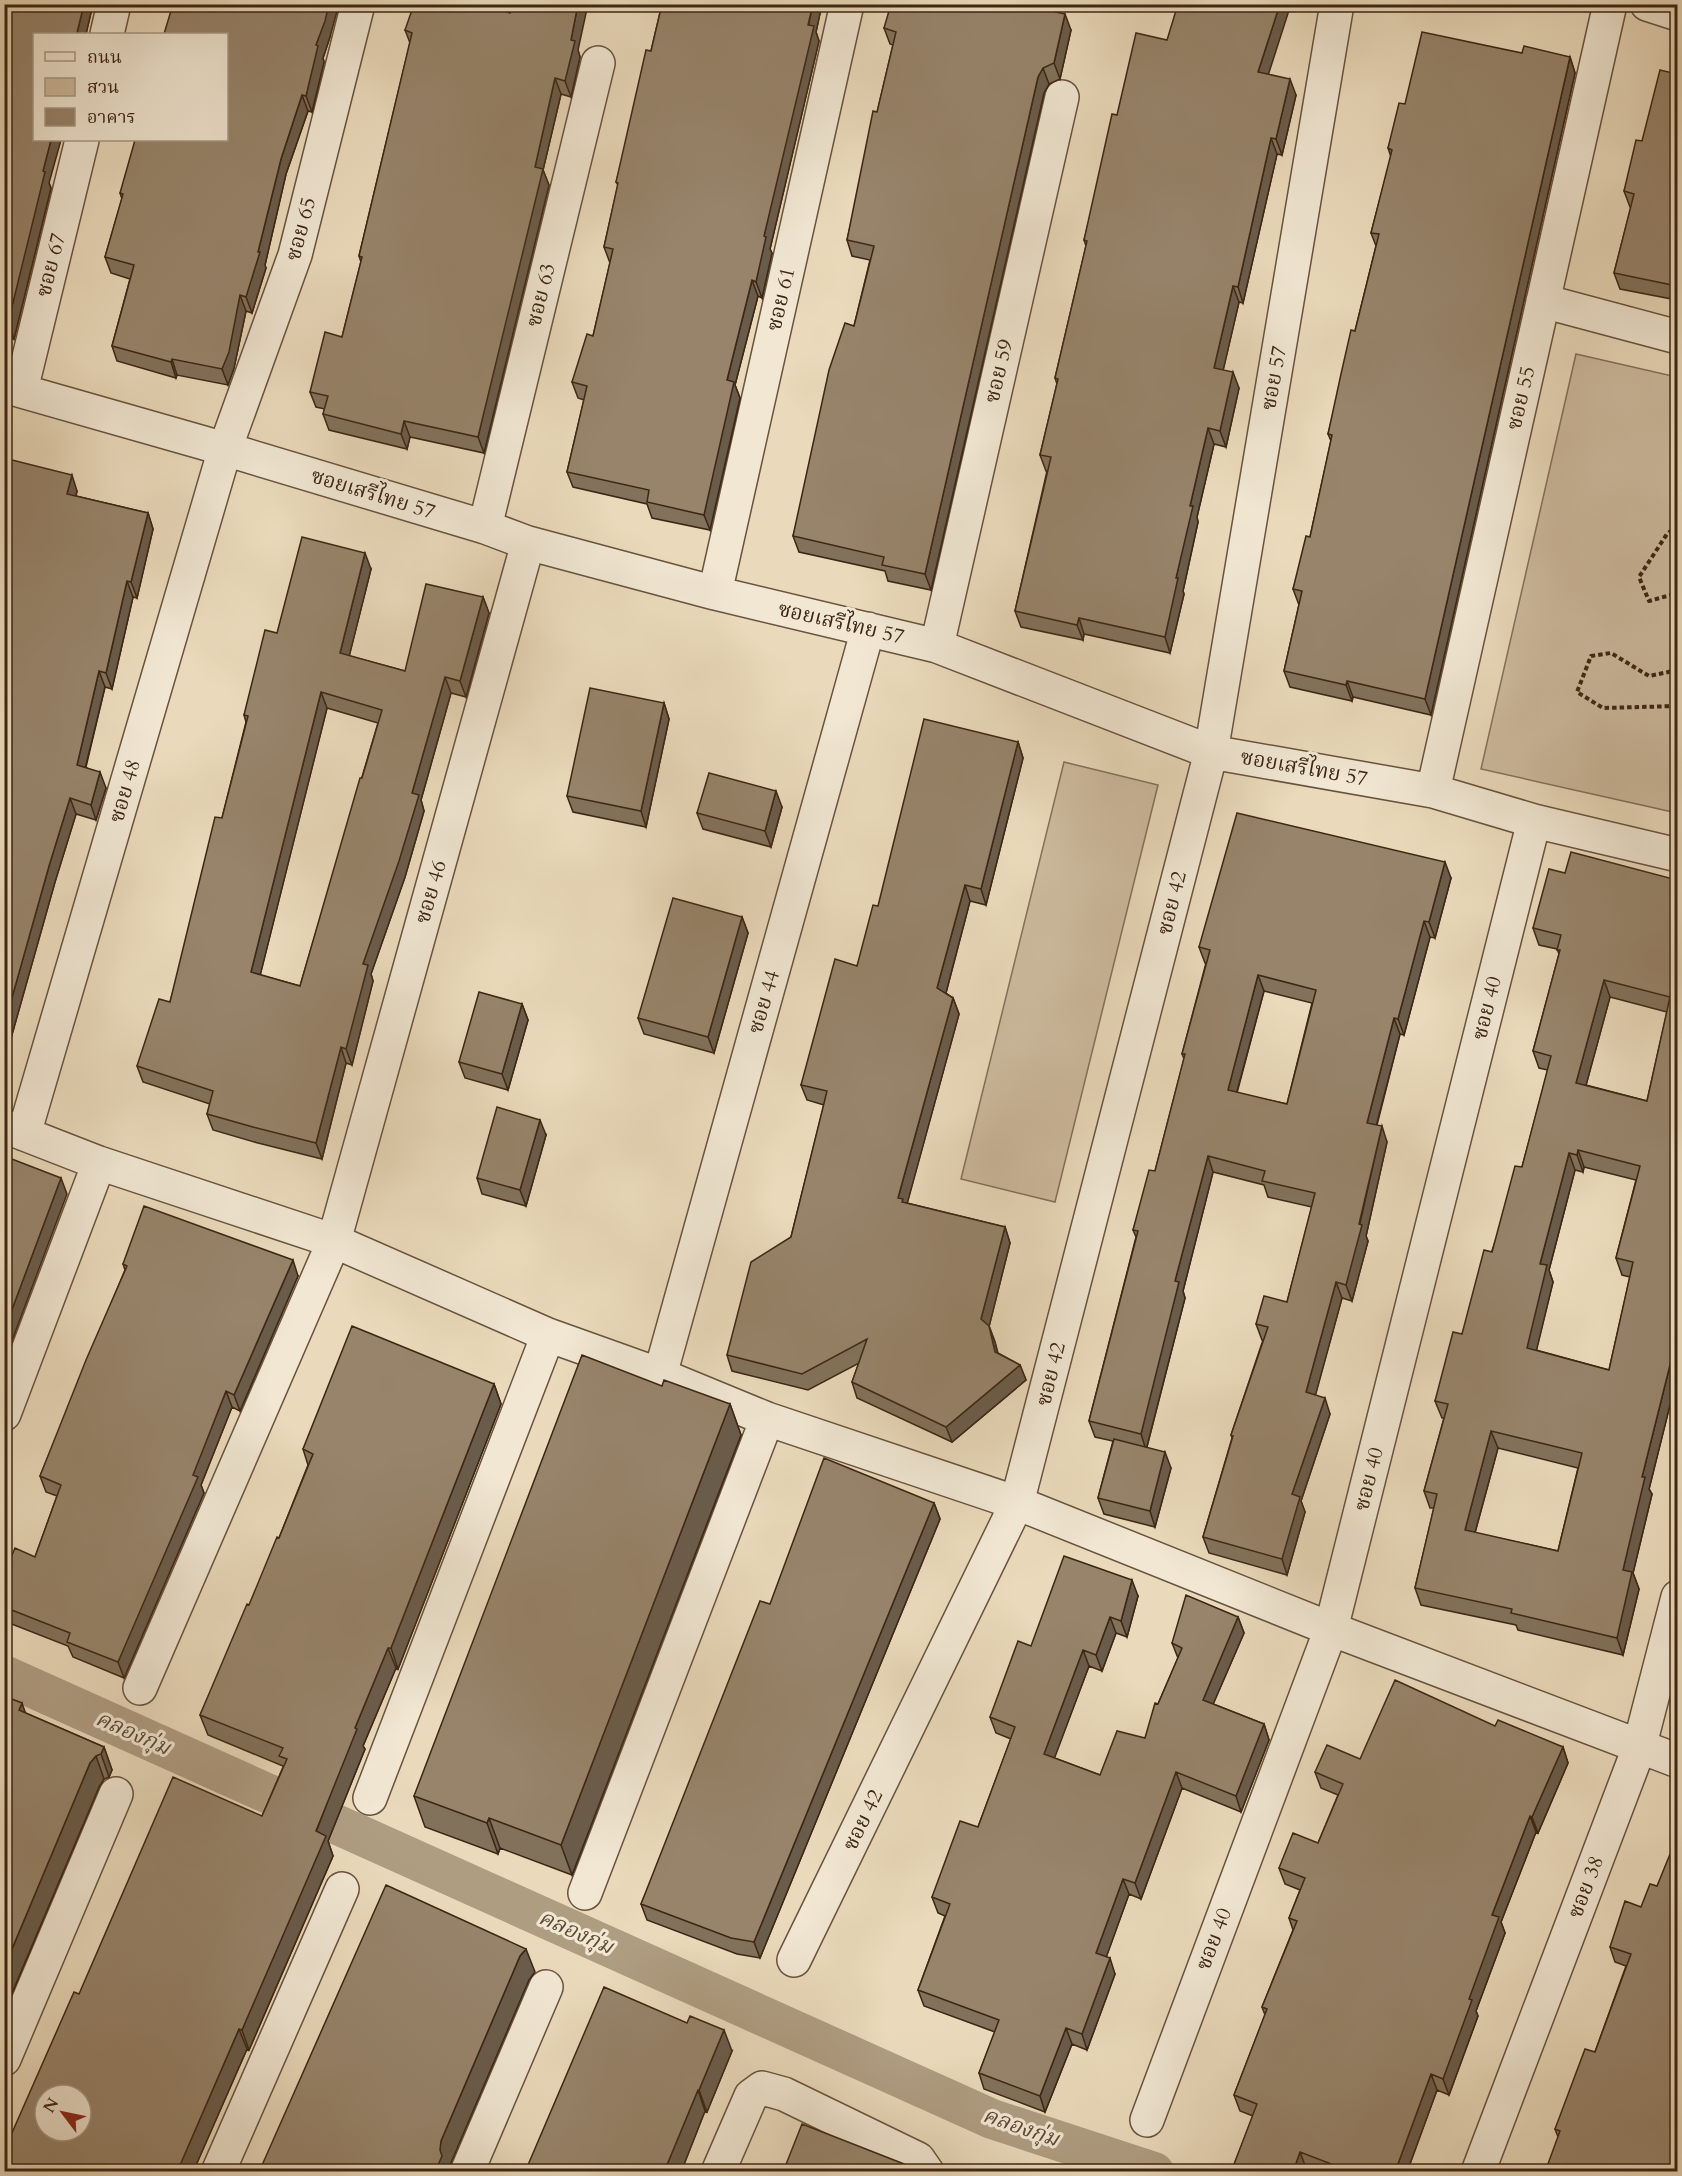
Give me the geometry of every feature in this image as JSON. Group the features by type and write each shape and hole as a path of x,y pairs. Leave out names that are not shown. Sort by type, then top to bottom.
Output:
{"street":[{"path":"107,33 114,4"},
{"name":"ซอย 65","path":"225,449 295,255 358,4"},
{"name":"ซอย 61","path":"715,593 847,4"},
{"name":"ซอย 57","path":"1211,752 1337,4"},
{"name":"ซอย 55","path":"1433,791 1610,4"},
{"path":"1647,4 1677,14"},
{"name":"ซอย 63","path":"485,527 598,63"},
{"name":"ซอย 59","path":"937,646 1062,97"},
{"name":"ซอย 67","path":"13,388 82,141"},
{"path":"1543,301 1677,337"},
{"name":"ซอยเสรีไทย 57","path":"13,388 485,527 528,543 715,593 937,646 1211,752 1433,791 1534,821 1677,855"},
{"name":"ซอย 48","path":"14,1130 225,449"},
{"name":"ซอย 46","path":"140,1689 334,1241 528,543"},
{"name":"ซอย 44","path":"660,1375 868,629"},
{"name":"ซอย 42","path":"794,1960 1017,1503 1211,752"},
{"name":"ซอย 40","path":"1147,2120 1331,1629 1534,821"},
{"path":"14,1130 99,1163 334,1241 548,1335 660,1375 767,1419 1017,1503 1331,1629 1677,1761"},
{"path":"4,1414 99,1163"},
{"path":"370,1798 548,1335"},
{"path":"585,1893 767,1419"},
{"name":"ซอย 38","path":"1478,2172 1639,1748 1677,1598"},
{"path":"4,2060 116,1794"},
{"path":"218,2172 342,1889"},
{"path":"467,2172 546,1987"},
{"path":"718,2172 751,2096 762,2088 784,2094 918,2158 927,2172"}],"path":[{"path":"1677,525 1667,534 1639,577 1649,601 1677,593"},
{"path":"1677,670 1649,676 1611,652 1591,656 1577,692 1603,708 1677,706"}],"green space":[{"path":"1576,354 1677,377 1677,813 1481,769"},
{"path":"1064,762 1158,785 1055,1202 961,1179"}],"building":[{"path":"4,4 84,4 77,33 33,33 33,141 51,141 8,323 4,323"},
{"path":"173,4 329,4 316,45 318,46 306,96 302,95 281,159 258,252 260,252 246,297 240,295 229,352 222,369 172,359 171,362 112,346 134,265 105,257 123,194 120,193 135,141 228,141 228,33 164,33"},
{"path":"414,4 484,4 510,13 512,4 578,4 571,40 575,41 565,81 555,78 535,167 543,169 478,437 404,421 401,434 323,414 328,396 310,392 325,332 342,337 412,33 405,30"},
{"path":"662,4 813,4 808,25 814,26 764,236 766,237 756,282 752,280 727,380 734,382 704,515 647,502 649,490 567,472 587,386 572,382 587,334 593,336 613,249 604,247 618,183 616,182 646,50 651,51"},
{"path":"891,4 1021,4 1065,14 1054,63 1043,68 1038,77 925,574 882,565 884,557 793,536 829,370 845,323 854,326 874,246 847,240 873,111 877,112 896,32 884,28"},
{"path":"1178,4 1280,4 1258,72 1290,79 1276,139 1271,138 1238,287 1233,286 1214,368 1233,372 1220,431 1208,428 1190,506 1193,506 1165,637 1079,618 1077,625 1015,611 1051,457 1040,455 1058,379 1055,378 1087,241 1084,240 1112,114 1117,115 1136,33 1167,40"},
{"path":"1422,32 1522,53 1524,46 1570,57 1425,699 1347,681 1346,685 1284,671 1302,591 1293,589 1306,536 1310,537 1332,435 1328,434 1351,330 1355,331 1379,234 1371,233 1392,150 1388,148 1399,103 1405,104"},
{"path":"1660,70 1677,74 1677,286 1614,273 1634,194 1624,191 1636,140 1642,141"},
{"path":"4,458 72,475 67,494 148,513 131,582 127,581 106,673 99,671 77,765 100,772 91,805 70,798 4,1026"},
{"path":"302,537 365,553 340,653 405,671 426,584 483,597 460,681 445,677 412,793 419,795 363,964 368,965 346,1049 341,1047 316,1143 207,1114 213,1091 137,1066 159,999 170,1002 215,817 222,818 248,716 244,715 265,630 277,633","holes":["321,692 382,710 300,986 251,972"]},
{"path":"590,688 664,703 641,811 567,796"},
{"path":"924,719 1018,742 981,889 965,885 937,988 953,998 898,1198 903,1199 902,1202 1005,1227 981,1319 989,1326 995,1352 1020,1365 946,1427 852,1382 867,1339 802,1374 727,1355 751,1262 791,1237 827,1091 801,1085 835,959 857,966 873,905 878,906"},
{"path":"709,773 776,791 765,831 697,813"},
{"path":"1237,813 1445,862 1429,922 1424,921 1398,1019 1394,1018 1367,1123 1382,1126 1359,1224 1362,1225 1346,1285 1336,1282 1306,1392 1325,1398 1292,1494 1300,1497 1282,1559 1203,1537 1233,1436 1231,1435 1268,1327 1256,1324 1264,1296 1287,1302 1315,1193 1262,1181 1265,1171 1208,1156 1175,1281 1179,1282 1141,1434 1089,1421 1138,1231 1133,1230 1149,1170 1155,1171 1185,1054 1182,1054 1210,950 1199,947","holes":["1258,975 1316,990 1287,1104 1228,1090"]},
{"path":"1571,852 1677,880 1677,1358 1672,1357 1642,1477 1645,1477 1623,1570 1632,1572 1617,1638 1511,1613 1512,1609 1415,1588 1437,1494 1424,1491 1448,1404 1435,1401 1453,1332 1462,1334 1484,1250 1492,1252 1515,1166 1522,1167 1551,1056 1533,1051 1560,950 1557,950 1561,935 1533,928 1549,869 1565,873","holes":["1604,980 1670,997 1647,1101 1576,1083","1578,1150 1640,1166 1616,1258 1633,1262 1609,1370 1527,1348 1547,1265 1540,1264 1569,1153 1577,1155","1491,1431 1582,1453 1558,1551 1465,1530"]},
{"path":"673,898 742,917 708,1037 638,1018"},
{"path":"479,992 522,1004 502,1074 459,1062"},
{"path":"497,1107 540,1120 520,1190 477,1178"},
{"path":"4,1156 61,1178 4,1331"},
{"path":"144,1206 293,1260 234,1395 226,1391 193,1475 198,1477 118,1662 67,1642 70,1633 4,1607 4,1574 15,1548 35,1557 61,1485 40,1476 86,1360 127,1266 123,1264"},
{"path":"352,1326 494,1384 391,1648 388,1648 355,1728 357,1729 316,1831 326,1836 242,2030 239,2029 177,2172 4,2172 4,2151 33,2085 33,2143 93,2143 93,2083 34,2083 74,1992 79,1994 173,1777 262,1816 287,1759 279,1756 283,1748 200,1715 247,1604 249,1605 277,1537 279,1538 313,1454 303,1449"},
{"path":"582,1355 662,1386 664,1380 730,1404 561,1845 489,1818 487,1823 414,1796"},
{"path":"1114,1439 1165,1452 1150,1511 1098,1498"},
{"path":"824,1458 934,1503 754,1942 731,1938 641,1904 760,1601 770,1604"},
{"path":"1064,1556 1132,1580 1121,1621 1110,1617 1096,1655 1083,1650 1044,1754 1100,1775 1117,1731 1145,1738 1155,1703 1158,1704 1182,1648 1172,1643 1186,1595 1238,1617 1203,1700 1264,1724 1236,1796 1176,1772 1135,1883 1123,1879 1096,1953 1110,1958 1082,2034 1066,2028 1040,2096 979,2073 999,2020 918,1990 950,1904 932,1897 960,1821 978,1827 1015,1727 990,1717 1018,1641 1031,1646"},
{"path":"1395,1680 1495,1726 1498,1720 1563,1747 1532,1817 1530,1816 1492,1915 1499,1917 1443,2079 1431,2074 1395,2172 1352,2172 1300,2152 1293,2172 1244,2172 1233,2167 1257,2104 1234,2095 1267,2009 1262,2007 1297,1921 1289,1918 1305,1878 1279,1868 1293,1833 1318,1843 1343,1784 1315,1772 1327,1745 1360,1759"},
{"path":"4,1696 22,1703 19,1710 104,1747 101,1754 90,1763 4,1968"},
{"path":"1677,1837 1677,2172 1545,2172 1560,2131 1555,2129 1585,2049 1595,2052 1631,1954 1610,1947 1625,1901 1641,1907 1650,1884 1657,1886"},
{"path":"386,1885 526,1949 520,1956 441,2141 442,2156 435,2172 259,2172"},
{"path":"604,1987 687,2023 690,2016 724,2030 664,2172 525,2172"},
{"path":"802,2124 904,2164 911,2172 783,2172"}],"waterway":[{"name":"คลองกุ่ม","path":"4,1675 992,2119 1154,2172"}]}
